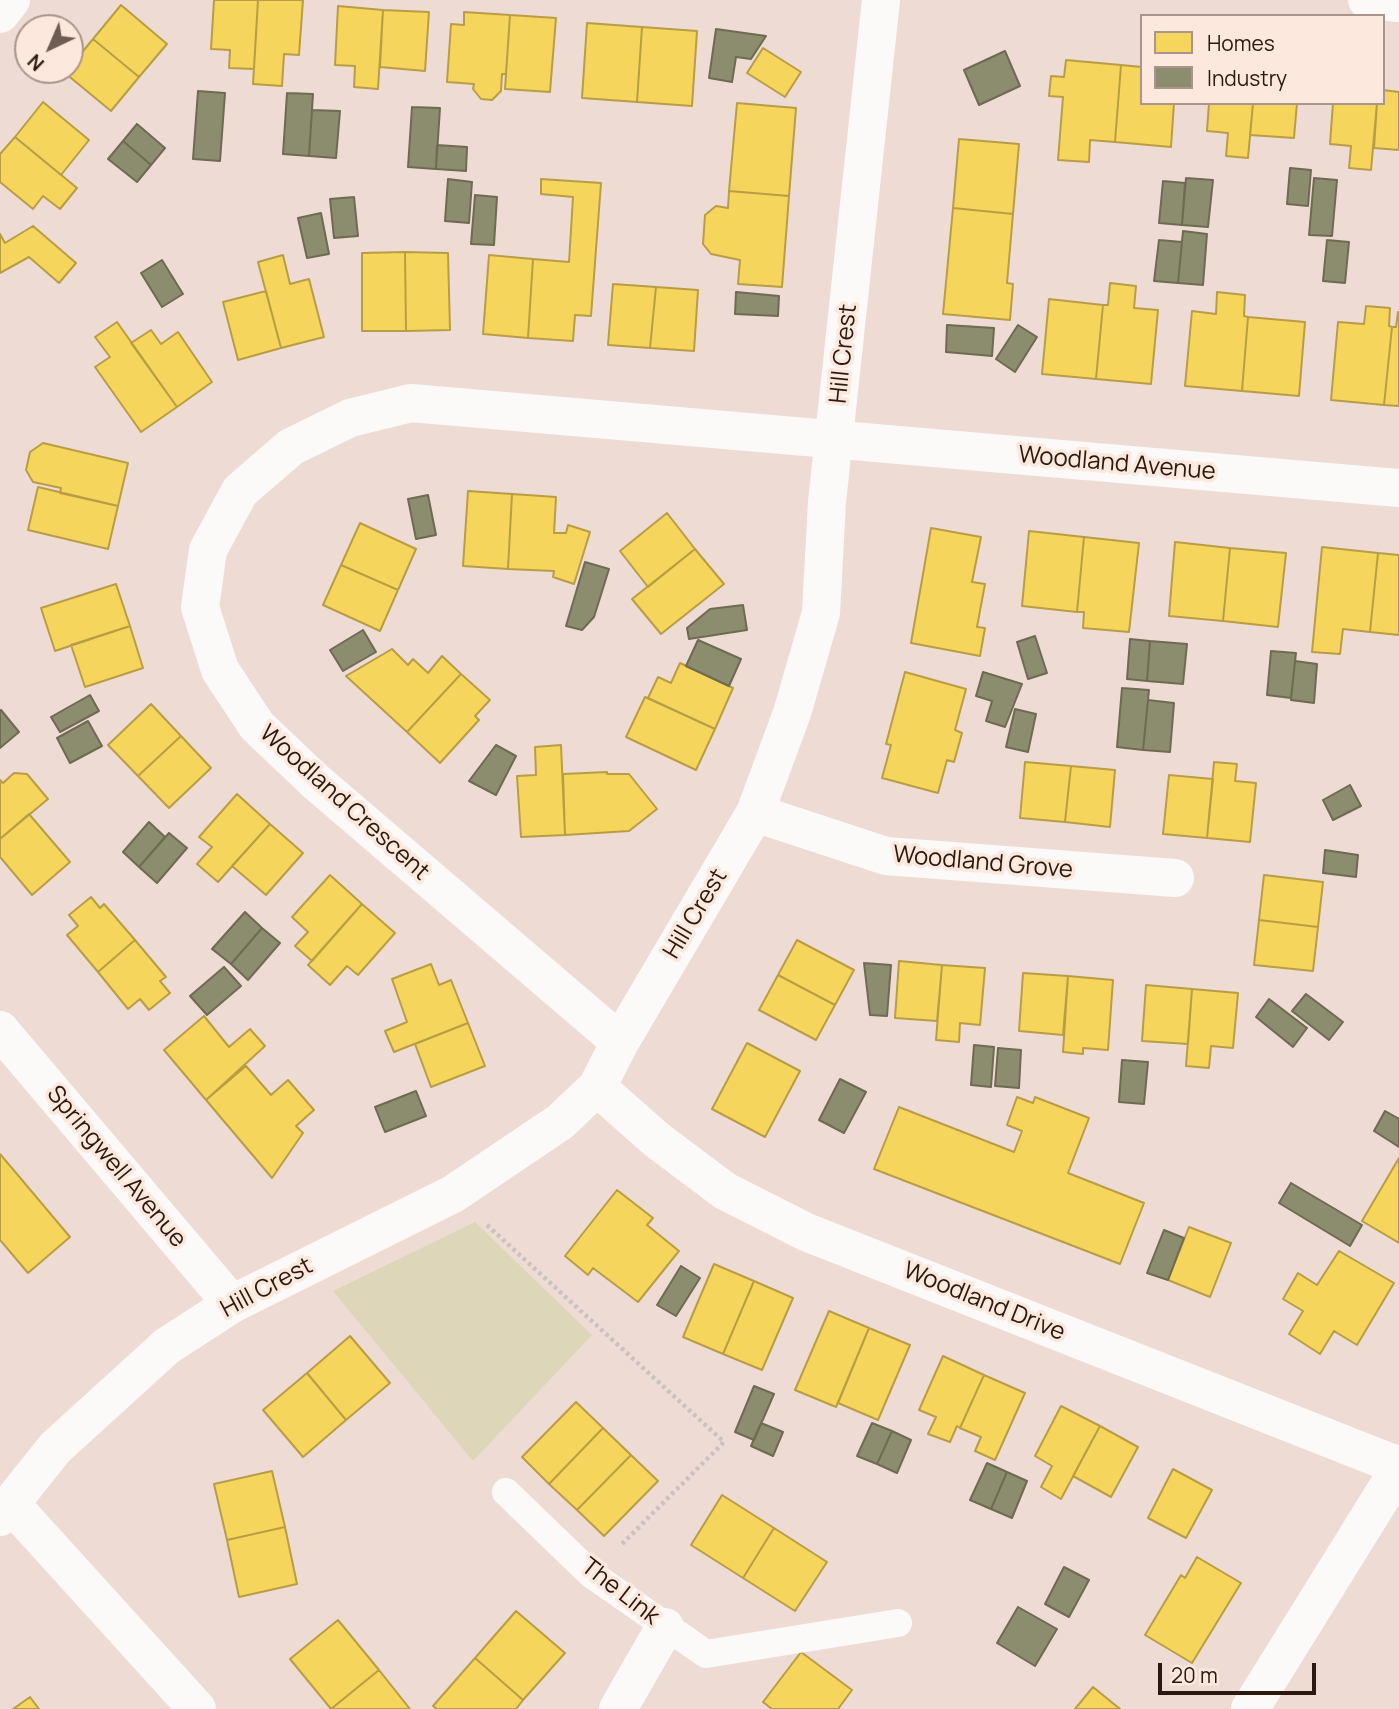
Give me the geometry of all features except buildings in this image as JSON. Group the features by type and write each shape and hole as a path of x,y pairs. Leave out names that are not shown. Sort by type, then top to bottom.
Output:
{"street":[{"path":"0,14 11,0"},
{"name":"Hill Crest","path":"5,1511 55,1448 167,1346 232,1304 453,1194 560,1122 597,1087 620,1042 755,813 792,713 821,613 827,502 881,0"},
{"path":"1367,0 1399,3"},
{"name":"Woodland Crescent","path":"620,1042 315,781 257,726 220,670 200,607 208,550 240,491 290,447 350,418 411,403 834,440"},
{"name":"Woodland Avenue","path":"834,440 1399,488"},
{"name":"Woodland Grove","path":"755,813 886,856 1175,878"},
{"name":"Springwell Avenue","path":"0,1030 232,1304"},
{"name":"Woodland Drive","path":"597,1087 657,1140 725,1191 806,1232 1399,1467"},
{"path":"1250,1709 1399,1467"},
{"path":"5,1511 197,1709"},
{"name":"The Link","path":"618,1709 665,1627"}],"lane":[{"name":"The Link","path":"506,1492 591,1574 665,1627"},
{"path":"665,1627 706,1654 898,1623"}],"path":[{"path":"453,1194 724,1442 591,1574"}],"shaded area":[{"path":"475,1222 592,1335 473,1461 333,1291"}]}
